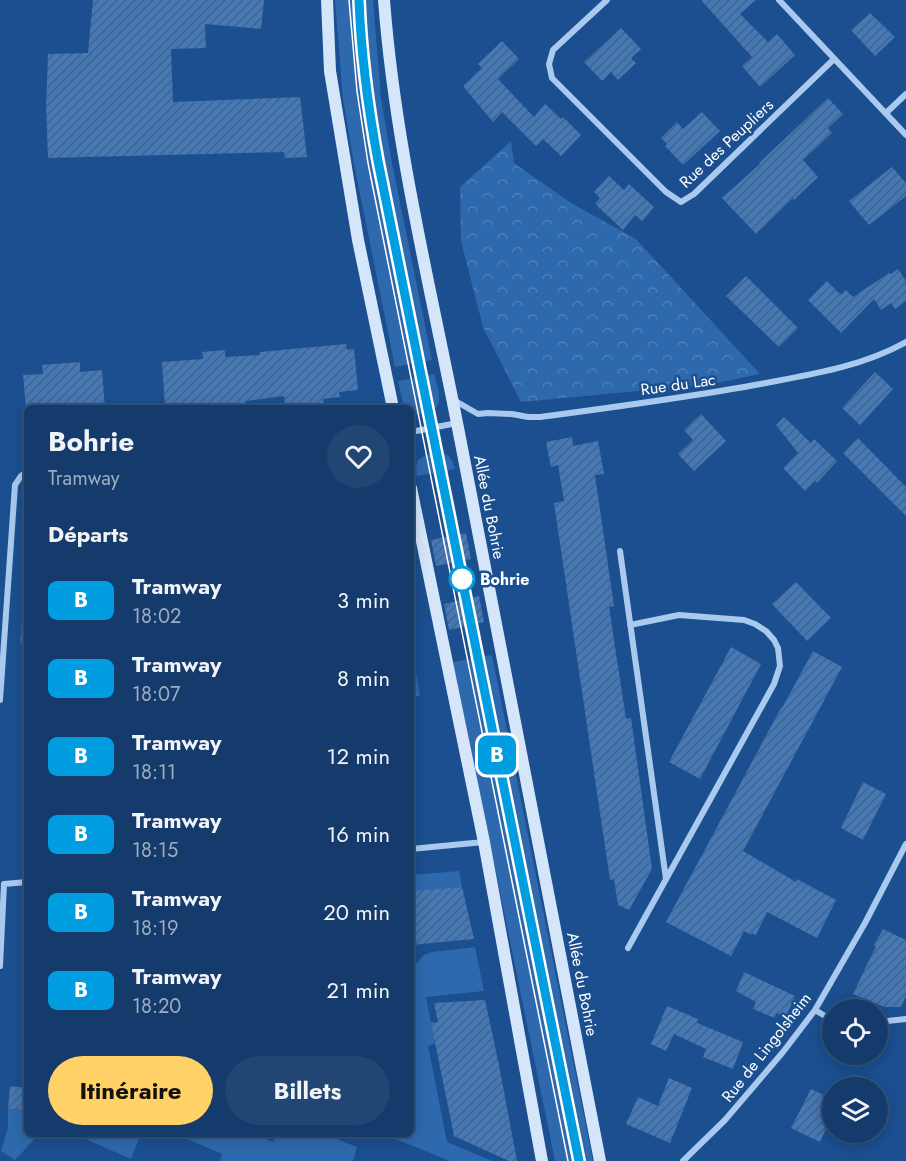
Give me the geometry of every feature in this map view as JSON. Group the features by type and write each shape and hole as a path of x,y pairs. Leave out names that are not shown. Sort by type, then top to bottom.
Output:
{"main road":[{"path":"327,0 330,71 358,240 392,405"},
{"name":"Allée du Bohrie","path":"384,0 388,56 396,112 416,223 600,1161"},
{"path":"414,503 484,842 543,1161"}],"street":[{"name":"Rue des Peupliers","path":"607,0 553,50 549,64 552,78 666,192 681,202 694,194 834,58"},
{"path":"779,0 906,135"},
{"path":"886,113 906,94"},
{"name":"Rue du Lac","path":"452,399 478,414 540,417 703,395 798,377 864,360 906,342"},
{"path":"414,431 457,423"},
{"path":"0,700 15,485 24,474"},
{"path":"620,551 666,880"},
{"path":"628,948 774,684 780,666 774,640 766,631 744,620 679,615 630,625"},
{"path":"414,849 484,842"},
{"name":"Rue de Lingolsheim","path":"683,1161 725,1120 783,1052 815,1010 865,923 906,844"},
{"path":"0,966 2,881 24,882"},
{"path":"815,1010 822,1014"},
{"path":"888,1021 906,1018"}],"green space":[{"path":"335,0 373,0 381,98 432,360 395,367 343,99"},
{"path":"511,141 514,163 571,203 636,239 760,374 712,384 521,402 483,327 461,241 460,187"},
{"path":"434,374 439,393 438,404 429,412 414,414 414,405 403,405 398,381"},
{"path":"436,452 449,456 455,469 417,476 416,465 419,459"},
{"path":"24,585 24,645 20,644"},
{"path":"492,655 593,1161 555,1161 453,662"},
{"path":"414,661 420,696 414,696"},
{"path":"459,871 462,887 414,891 414,875"},
{"path":"475,947 484,991 426,997 435,1043 428,1046 447,1142 492,1161 450,1161 390,1137 414,1137 414,966 424,955"},
{"path":"8,1109 24,1110 24,1137 36,1137 15,1160 1,1151 8,1128"},
{"path":"81,1137 140,1137 131,1159"},
{"path":"261,1137 273,1142 276,1137 332,1137 357,1147 353,1161 220,1161 222,1154 185,1138"}],"building":[{"path":"93,0 264,0 261,29 205,24 206,48 171,49 173,102 300,97 307,157 285,158 284,152 48,158 46,107 48,54 88,53"},
{"path":"701,0 756,0 740,14 768,42 777,34 795,55 760,87 742,66 752,57"},
{"path":"870,13 895,37 875,56 851,30"},
{"path":"621,28 641,49 631,58 636,63 618,80 611,72 602,81 584,62"},
{"path":"502,41 519,59 498,79 534,117 545,104 561,119 563,117 581,135 561,156 543,139 536,146 502,112 493,122 463,86 482,68 478,64"},
{"path":"828,98 843,114 828,128 832,133 803,160 818,177 756,234 722,198"},
{"path":"702,112 720,131 683,165 665,146 667,144 661,138 677,122 683,129"},
{"path":"892,167 906,183 906,196 869,225 849,201"},
{"path":"609,176 624,190 629,184 654,207 642,221 635,215 623,230 595,204 600,198 594,192"},
{"path":"898,269 906,281 906,301 895,309 891,303 881,310 874,299 841,333 808,300 827,281 841,295 846,290 853,297"},
{"path":"746,276 798,328 779,347 726,296"},
{"path":"346,344 347,350 354,349 358,390 339,392 340,397 323,399 324,404 314,405 285,405 284,396 246,401 247,405 165,405 162,362 203,359 202,352 225,350 225,357 260,355 260,352"},
{"path":"80,362 80,372 102,370 105,405 26,405 23,375 43,374 42,365"},
{"path":"875,372 893,389 860,425 842,408"},
{"path":"701,414 726,441 694,471 678,454 693,440 684,430"},
{"path":"784,417 811,443 814,439 837,461 817,483 815,481 805,491 783,468 798,453 776,425"},
{"path":"572,437 573,446 598,441 604,474 595,475 614,606 609,607 626,719 631,718 652,869 629,910 618,905 614,879 610,880 554,503 564,501 558,465 551,467 546,442"},
{"path":"858,438 906,487 906,516 843,453"},
{"path":"466,533 471,559 436,566 431,540"},
{"path":"796,582 831,618 807,641 772,604"},
{"path":"479,596 484,622 449,630 444,604"},
{"path":"731,647 761,664 700,779 669,762"},
{"path":"813,651 842,667 743,851 796,882 797,879 836,900 817,938 767,912 756,935 744,931 731,956 666,922"},
{"path":"863,782 886,794 863,840 841,828"},
{"path":"462,887 474,939 414,945 414,891"},
{"path":"883,929 906,940 906,996 901,1007 888,1007 888,999 865,999 853,994 876,946 874,945"},
{"path":"744,972 795,996 786,1017 776,1013 775,1018 753,1009 756,1002 736,991"},
{"path":"485,1000 517,1161 509,1161 454,1136 431,1023 438,1022 434,1003"},
{"path":"667,1006 698,1019 697,1023 743,1042 733,1069 703,1057 706,1049 674,1034 666,1051 651,1044"},
{"path":"669,1078 692,1088 670,1143 626,1124 638,1097 658,1106"},
{"path":"10,1086 24,1088 24,1110 8,1109"},
{"path":"811,1089 822,1094 822,1138 820,1142 791,1128"}],"tram line":[{"path":"349,0 357,91 368,163 568,1161"},
{"path":"359,0 366,89 378,161 579,1161"},
{"name":"B","path":"359,0 362,53 371,126 579,1161"}],"place":[{"name":"Bohrie","path":"462,579"}]}
